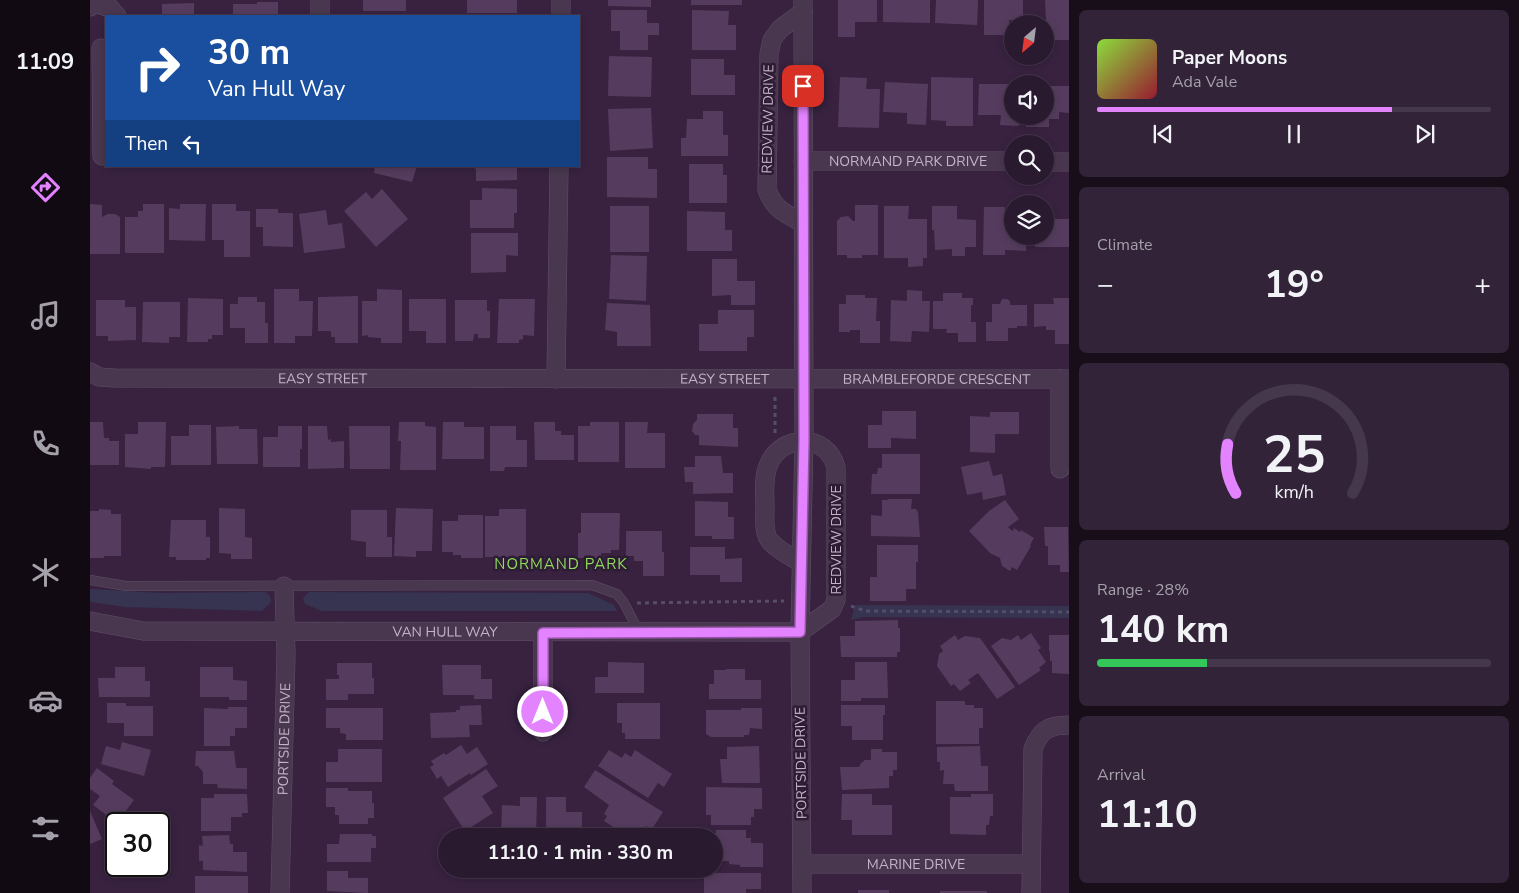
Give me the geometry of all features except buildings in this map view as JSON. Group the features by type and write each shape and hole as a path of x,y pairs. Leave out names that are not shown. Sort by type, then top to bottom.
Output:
{"street":[{"path":"320,0 320,15"},
{"path":"560,15 561,0"},
{"path":"90,7 95,3 103,5 110,8 116,15"},
{"name":"REDVIEW DRIVE","path":"800,632 804,440 803,6"},
{"name":"REDVIEW DRIVE","path":"803,6 772,40 769,54 767,190 772,202 783,212 803,223"},
{"path":"99,45 100,156"},
{"name":"NORMAND PARK DRIVE","path":"803,161 1004,162"},
{"path":"1054,162 1069,162"},
{"path":"556,379 559,167"},
{"name":"EASY STREET","path":"90,372 99,377 114,378 803,379"},
{"name":"BRAMBLEFORDE CRESCENT","path":"803,379 1065,379"},
{"path":"1060,469 1065,379"},
{"path":"801,563 770,541 766,532 766,475 768,465 775,453 786,445 804,440"},
{"name":"REDVIEW DRIVE","path":"800,632 832,609 836,600 836,467 829,452 818,445 804,440"},
{"name":"PORTSIDE DRIVE","path":"280,893 286,631 284,586"},
{"name":"VAN HULL WAY","path":"90,621 143,631 800,632"},
{"name":"PORTSIDE DRIVE","path":"800,632 802,893"},
{"path":"543,633 543,732"},
{"path":"1031,893 1033,749 1037,738 1049,728 1069,725"},
{"name":"MARINE DRIVE","path":"802,864 1030,864"}],"lane":[{"path":"90,580 126,586 592,585 617,594 640,633"}],"path":[{"path":"775,379 775,453"},
{"path":"624,603 800,600"},
{"path":"836,600 845,602 853,608 865,612 1069,612"}],"shaded area":[{"path":"90,589 162,593 265,592 270,596 271,602 262,611 125,607 90,602"},
{"path":"309,592 588,593 614,605 617,611 322,611 305,604 303,598"},
{"path":"855,605 1069,606 1069,618 863,617 851,620"}],"district":[{"name":"NORMAND PARK","path":"561,564"}],"route":[{"path":"543,712 543,633 800,632 804,440 803,86"}]}
